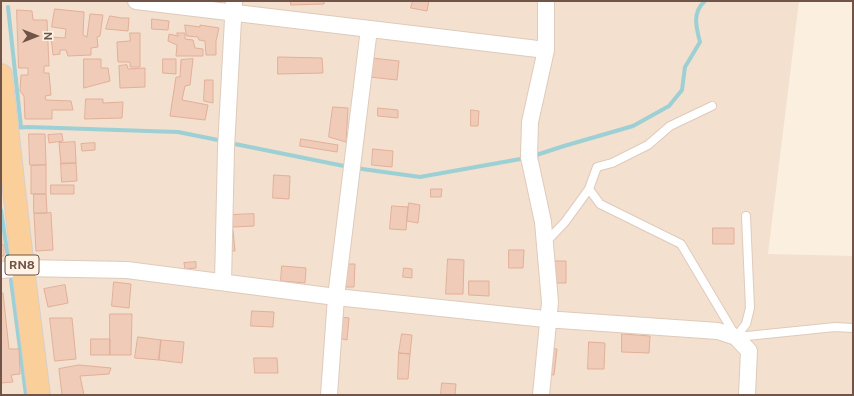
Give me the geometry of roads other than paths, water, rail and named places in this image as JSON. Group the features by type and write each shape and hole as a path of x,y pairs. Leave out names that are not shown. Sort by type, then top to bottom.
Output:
{"main road":[{"name":"RN8","path":"1,75 39,395"}],"street":[{"path":"136,1 234,7 369,29 546,50"},
{"path":"541,395 550,302 543,222 529,157 530,122 546,50 546,1"},
{"path":"223,282 227,139 234,7"},
{"path":"329,395 336,297 369,29"},
{"path":"1,270 23,268 127,270 336,297 548,319 718,331 736,337 748,351 747,395"}],"lane":[{"path":"545,243 565,222 589,189 596,167 612,163 648,145 670,126 712,106"},
{"path":"589,189 600,204 681,244 736,337"},
{"path":"736,337 746,324 750,308 746,216"},
{"path":"736,337 835,327 853,328"}],"waterway":[{"path":"533,156 633,126 669,106 682,90 685,67 700,42 696,20 698,10 705,1"},
{"path":"8,7 21,127"},
{"path":"13,128 28,127 178,132 223,141"},
{"path":"230,143 349,167"},
{"path":"355,168 420,177 526,158"},
{"path":"1,210 8,258"},
{"path":"11,280 26,395"}]}
